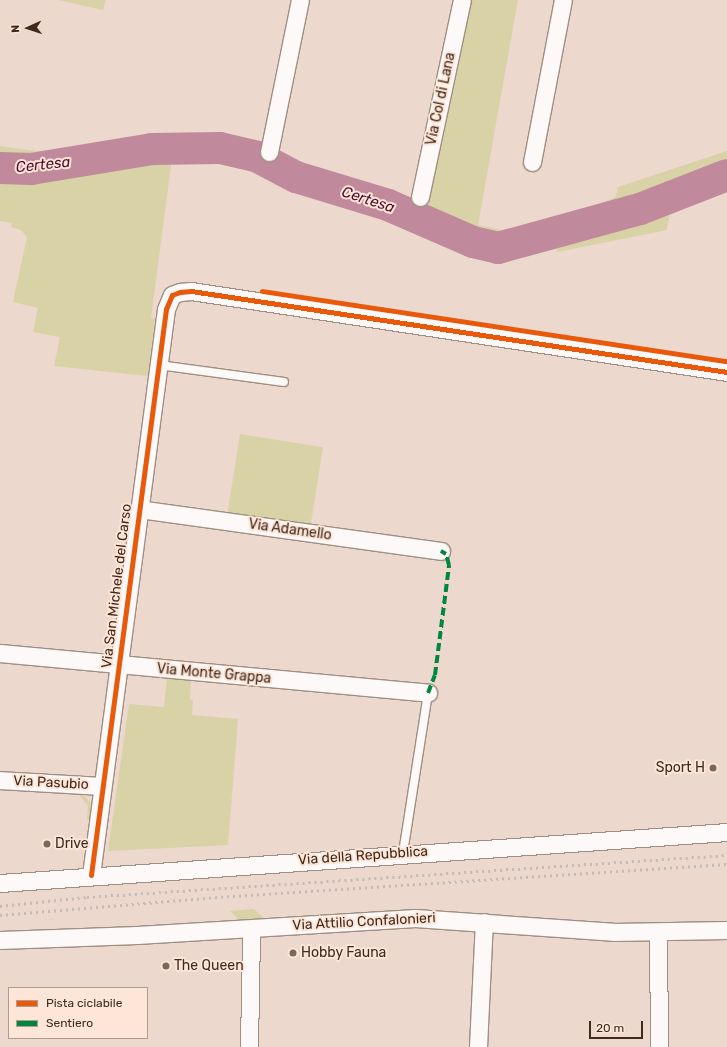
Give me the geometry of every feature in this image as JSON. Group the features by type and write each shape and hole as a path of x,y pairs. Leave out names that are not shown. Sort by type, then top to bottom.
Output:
{"street":[{"path":"270,152 300,0"},
{"name":"Via Col di Lana","path":"420,197 462,0"},
{"path":"532,162 563,0"},
{"name":"Via San Michele del Carso","path":"92,875 102,786 158,365 169,300 176,293 191,291 727,372"},
{"name":"Via Adamello","path":"139,509 442,551"},
{"name":"Via Monte Grappa","path":"0,653 428,693"},
{"name":"Via Pasubio","path":"0,780 102,786"},
{"name":"Via della Repubblica","path":"0,883 403,853 727,832"},
{"name":"Via Attilio Confalonieri","path":"0,940 251,929 390,918 484,922 614,932 658,933 727,930"},
{"path":"478,1047 484,922"},
{"path":"249,1047 251,929"},
{"path":"658,933 659,1047"}],"lane":[{"path":"158,365 284,382"},
{"path":"403,853 428,693"}],"shaded area":[{"path":"58,0 106,0 103,10"},
{"path":"466,0 518,0 478,225 520,234 508,238 477,236 412,209 413,203 423,206"},
{"path":"0,146 35,151 111,147 34,158 0,155"},
{"path":"727,151 727,162 566,218 616,197 618,187"},
{"path":"193,153 225,155 254,162 294,185 393,214 474,251 495,255 515,253 540,246 620,227 670,212 667,230 557,252 557,242 526,254 495,258 475,256 373,210 296,190 252,170 225,162 172,158 151,318 155,319 148,376 54,366 60,337 33,332 38,308 13,302 27,237 21,230 11,227 12,223 0,221 0,177 27,178 52,175"},
{"path":"240,434 323,447 311,525 228,512"},
{"path":"167,678 191,681 190,699 193,700 192,715 238,719 228,845 108,851 129,704 164,707"},
{"path":"32,790 84,795 92,805 91,819 87,820 88,806 79,795 32,792"},
{"path":"254,909 265,919 239,920 230,911"}],"waterway":[{"name":"Certesa","path":"0,168 31,169 152,149 220,148 258,157 296,177 388,205 473,242 498,248 640,209 727,175"}],"railway":[{"path":"0,906 87,897 727,855"},
{"path":"0,915 233,896 727,864"}],"marked path":[{"path":"428,693 435,675 449,565 446,554 441,551"}],"cycle path":[{"path":"91,875 166,309 172,295 180,292 191,291 727,372"},
{"path":"262,291 727,361"}],"place":[{"name":"Sport H","path":"713,768"},
{"name":"Drive","path":"47,844"},
{"name":"Hobby Fauna","path":"293,953"},
{"name":"The Queen","path":"166,966"}]}
